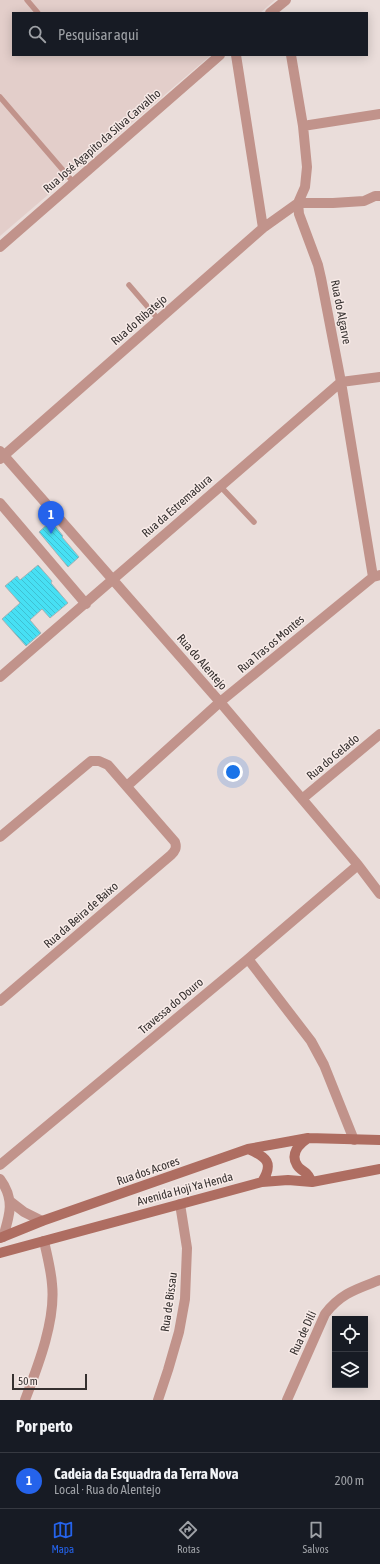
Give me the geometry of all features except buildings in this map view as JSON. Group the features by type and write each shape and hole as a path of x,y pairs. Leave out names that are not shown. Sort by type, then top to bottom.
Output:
{"main road":[{"path":"312,1182 306,1173 296,1164 295,1158 296,1151 300,1143 308,1138 380,1140"},
{"name":"Rua dos Acores","path":"1,1237 248,1150 308,1138"},
{"path":"248,1150 261,1154 266,1161 268,1168 267,1174 262,1182"},
{"name":"Avenida Hoji Ya Henda","path":"0,1253 262,1182 288,1180 312,1182 380,1170"}],"street":[{"path":"272,12 284,5"},
{"name":"Rua José Agapito da Silva Carvalho","path":"0,246 219,56"},
{"path":"236,56 263,228"},
{"path":"291,56 303,126 307,180 303,194 298,203 364,201 375,196 380,196"},
{"path":"303,126 380,114"},
{"name":"Rua do Ribatejo","path":"1,455 159,320 263,228 298,203"},
{"name":"Rua do Algarve","path":"298,203 300,219 318,265 376,576"},
{"path":"341,382 380,377"},
{"name":"Rua da Estremadura","path":"0,677 341,382"},
{"name":"Rua do Alentejo","path":"1,455 220,702 358,865 380,894"},
{"path":"0,503 86,604"},
{"name":"Rua Tras os Montes","path":"127,786 220,702 376,576"},
{"name":"Rua do Gelado","path":"302,799 380,734"},
{"path":"0,837 91,761 99,761 108,765 127,786"},
{"name":"Rua da Beira de Baixo","path":"0,1001 175,851 177,846 175,842 127,786"},
{"name":"Travessa do Douro","path":"0,1165 248,959 358,865"},
{"path":"248,959 311,1041 324,1065 354,1140"},
{"path":"0,1179 7,1190 11,1202 9,1220 1,1237"},
{"path":"11,1202 24,1212 42,1222"},
{"name":"Rua de Bissau","path":"158,1400 179,1332 184,1299 187,1248 180,1204"},
{"path":"25,1400 43,1349 50,1316 52,1285 44,1241"},
{"name":"Rua de Dili","path":"287,1400 325,1314 334,1302 350,1292 380,1280"}],"lane":[{"path":"27,0 37,12"},
{"path":"0,97 74,183"},
{"path":"129,285 159,320"},
{"path":"220,486 254,522"}],"shaded area":[{"path":"0,0 275,0 261,12 12,12 12,56 210,56 0,236"}],"place":[{"name":"Cadeia da Esquadra da Terra Nova","path":"51,534"}]}
